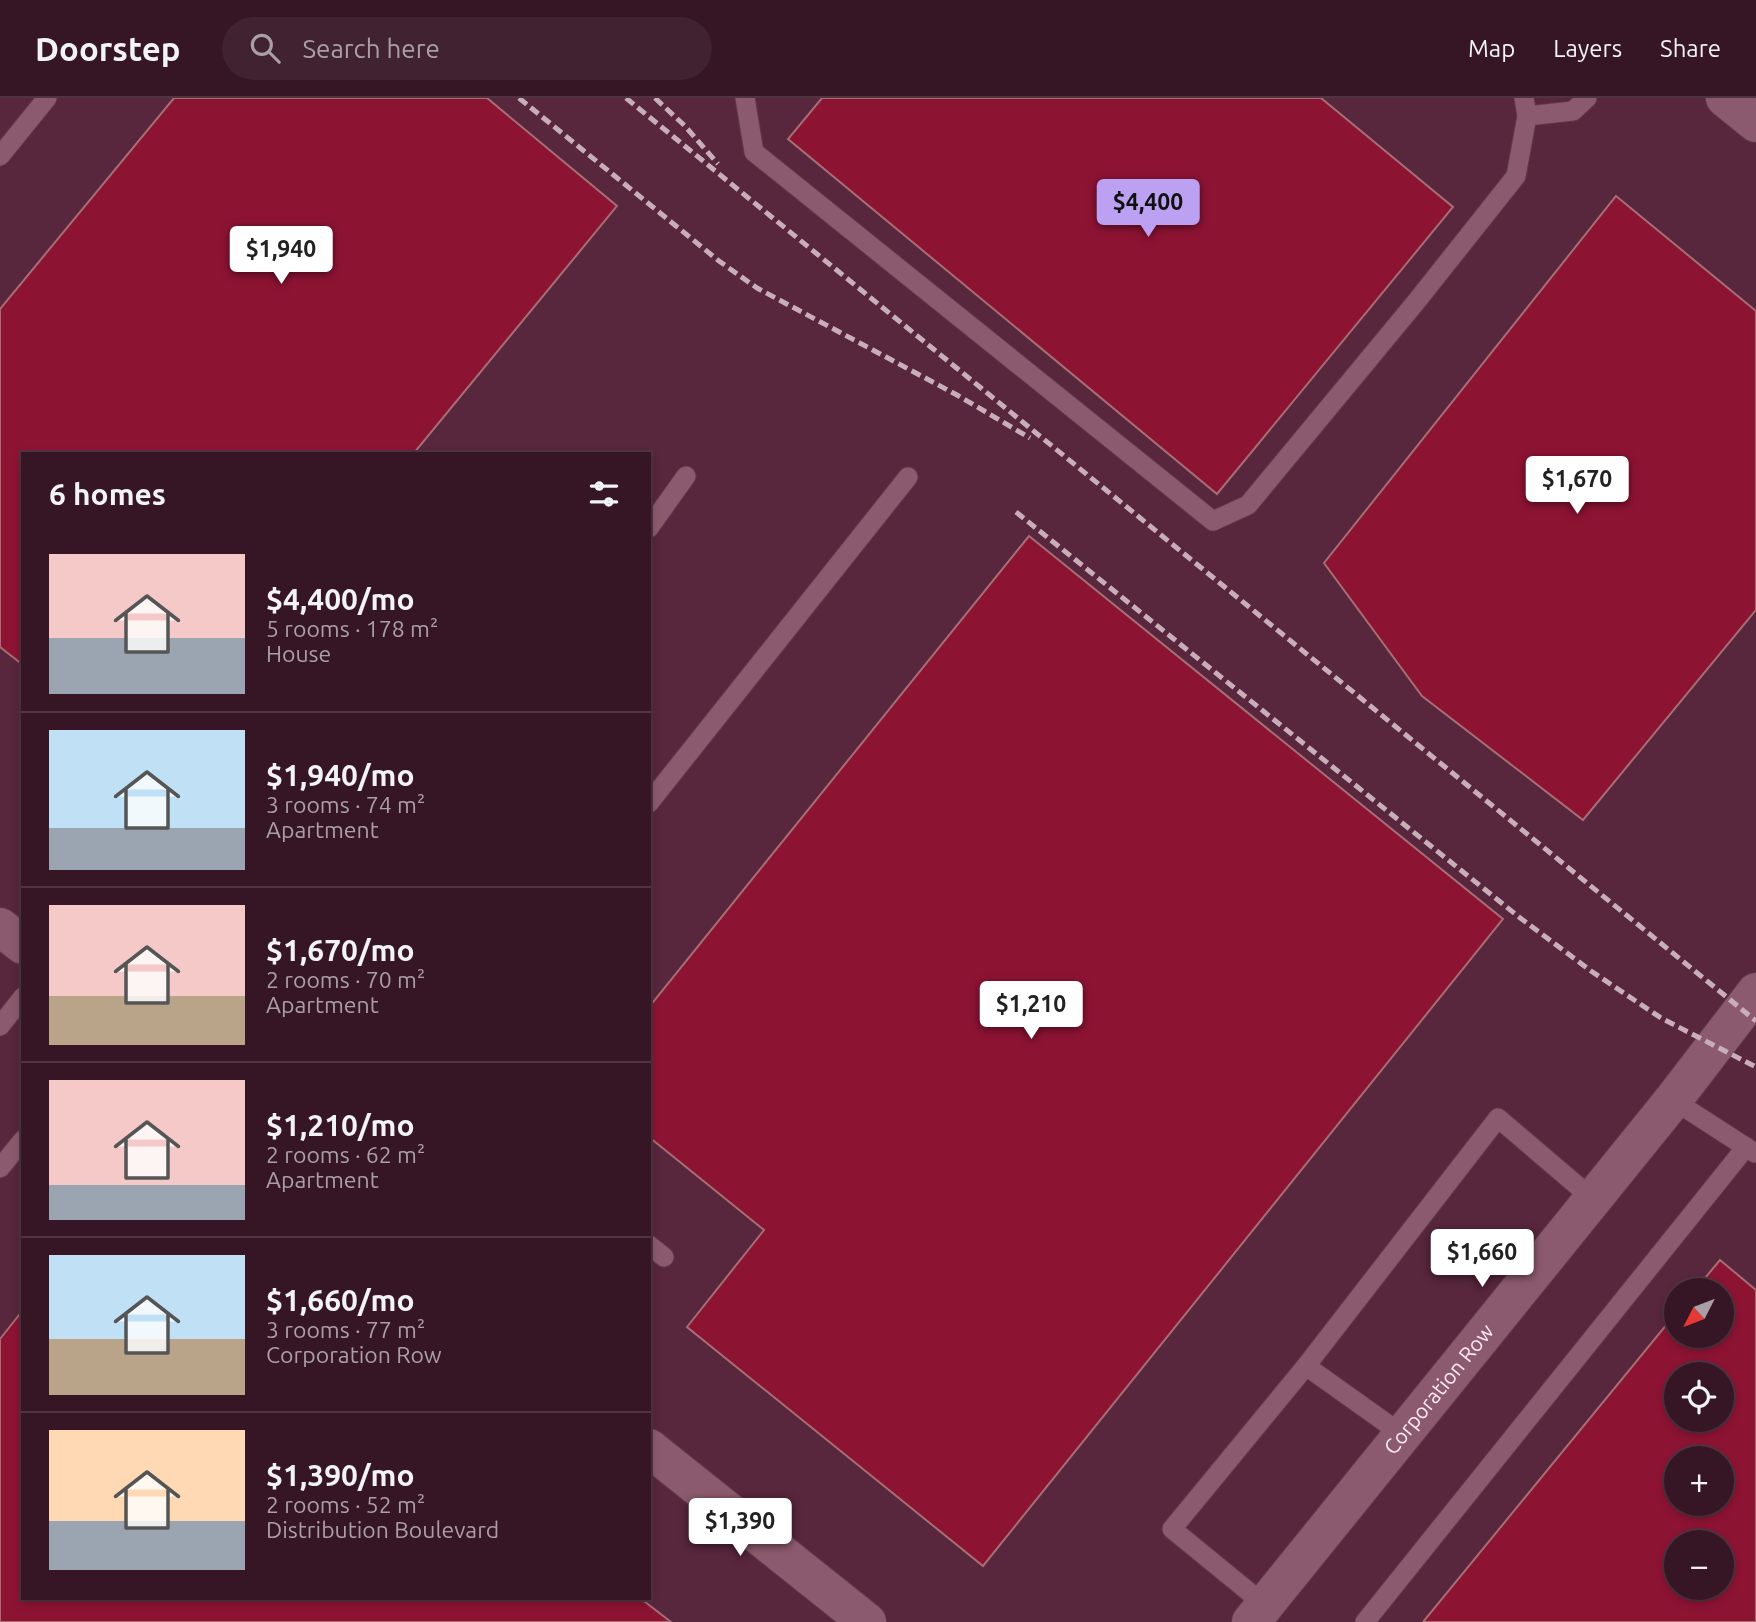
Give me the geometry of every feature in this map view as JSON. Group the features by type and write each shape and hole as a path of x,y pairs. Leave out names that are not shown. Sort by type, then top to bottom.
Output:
{"street":[{"path":"0,927 21,943"},
{"name":"Corporation Row","path":"1258,1614 1594,1199 1756,992"},
{"path":"651,1450 867,1622"}],"lane":[{"path":"0,156 47,98"},
{"path":"745,98 754,152 1213,521 1248,505 1516,176 1525,107 1573,111 1587,98"},
{"path":"651,525 686,476"},
{"path":"651,800 908,477"},
{"path":"0,1026 21,1000"},
{"path":"1365,1622 1751,1150 1673,1100"},
{"path":"1258,1614 1172,1529 1306,1366 1498,1118 1594,1199"},
{"path":"0,1168 21,1142"},
{"path":"1306,1366 1402,1435"}],"shaded area":[{"path":"0,98 1756,98 1756,1622 0,1622"}],"building":[{"path":"174,98 487,98 617,206 415,452 21,452 21,663 0,647 0,309"},
{"path":"822,98 1321,98 1453,207 1217,494 788,139"},
{"path":"1616,196 1756,311 1756,610 1583,820 1422,696 1324,563"},
{"path":"1029,536 1503,919 983,1566 687,1327 764,1230 651,1139 651,1005"},
{"path":"1720,1260 1756,1290 1756,1622 1423,1622 1664,1328 1664,1348 1734,1348 1734,1278 1705,1278"},
{"path":"21,1313 21,1600 643,1600 671,1622 0,1622 0,1339"}],"railway":[{"path":"519,98 719,261 757,288 957,395 1030,438"},
{"path":"626,98 1756,1021"},
{"path":"655,98 685,126 718,164"},
{"path":"1016,512 1519,917 1591,971 1661,1018 1756,1067"}]}
